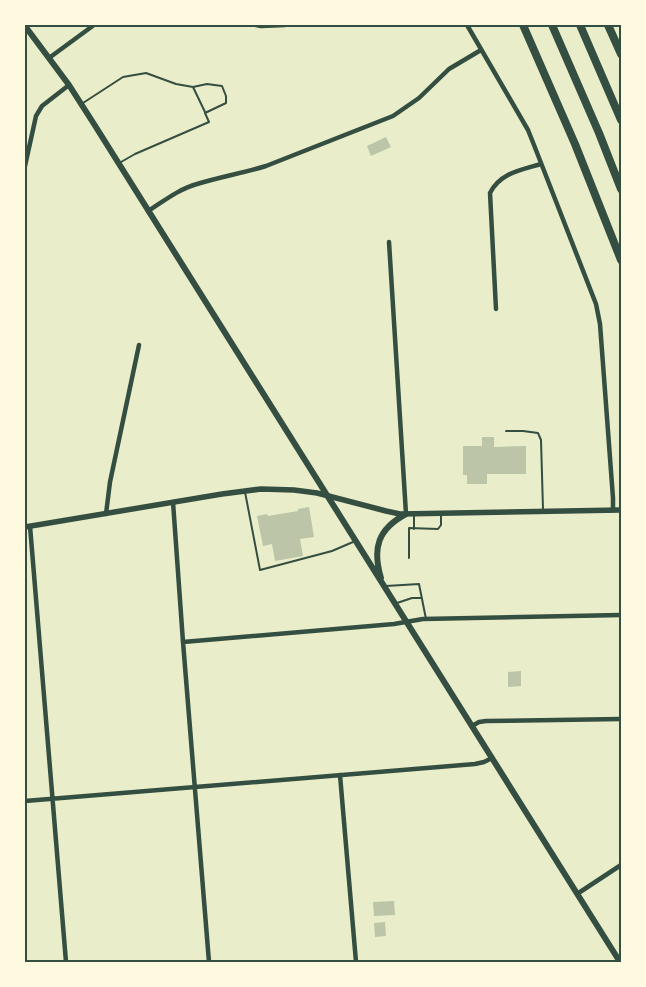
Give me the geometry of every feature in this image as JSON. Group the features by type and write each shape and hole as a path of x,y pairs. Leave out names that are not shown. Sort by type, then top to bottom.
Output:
{"highway":[{"path":"523,25 575,144 621,260"},
{"path":"552,25 621,189"},
{"path":"580,25 621,120"},
{"path":"608,25 621,54"}],"main road":[{"path":"25,26 69,85 119,163 620,962"},
{"path":"384,586 380,575 378,558 379,539 389,525 406,514"}],"street":[{"path":"49,58 94,25"},
{"path":"256,25 285,25"},
{"path":"467,25 528,130 596,304 600,324 613,510"},
{"path":"148,211 197,184 266,166 393,116 419,98 449,69 481,50"},
{"path":"25,166 36,116 42,106 69,85"},
{"path":"496,309 490,193 494,184 507,175 541,164"},
{"path":"389,242 406,514"},
{"path":"106,514 110,482 139,345"},
{"path":"66,962 27,526 261,489 305,491 328,495 386,511 406,514 621,510"},
{"path":"173,502 209,962"},
{"path":"183,642 394,624 426,619 621,615"},
{"path":"472,726 486,721 621,719"},
{"path":"25,801 475,764 492,758"},
{"path":"340,775 356,962"},
{"path":"577,894 621,865"}],"lane":[{"path":"81,104 124,77 146,73 176,84 193,87 208,84 222,86 226,96 226,103 205,113"},
{"path":"119,163 135,154 209,122 193,87"},
{"path":"506,431 538,433 541,440 543,512"},
{"path":"244,491 260,570 332,551 356,541"},
{"path":"414,514 414,528"},
{"path":"409,558 410,528 438,529 441,525 441,514"},
{"path":"384,586 419,584 426,619"},
{"path":"395,604 412,598 422,598"}],"building":[{"path":"386,137 391,147 371,156 367,146"},
{"path":"482,437 494,437 494,447 526,446 526,474 487,474 487,484 467,484 467,475 463,475 463,446 482,446"},
{"path":"309,507 314,537 300,539 303,556 275,561 272,544 263,546 257,516 298,511 298,509"},
{"path":"521,671 521,686 508,687 508,672"},
{"path":"394,901 395,915 374,916 373,902"},
{"path":"385,922 386,936 375,937 374,923"}]}
